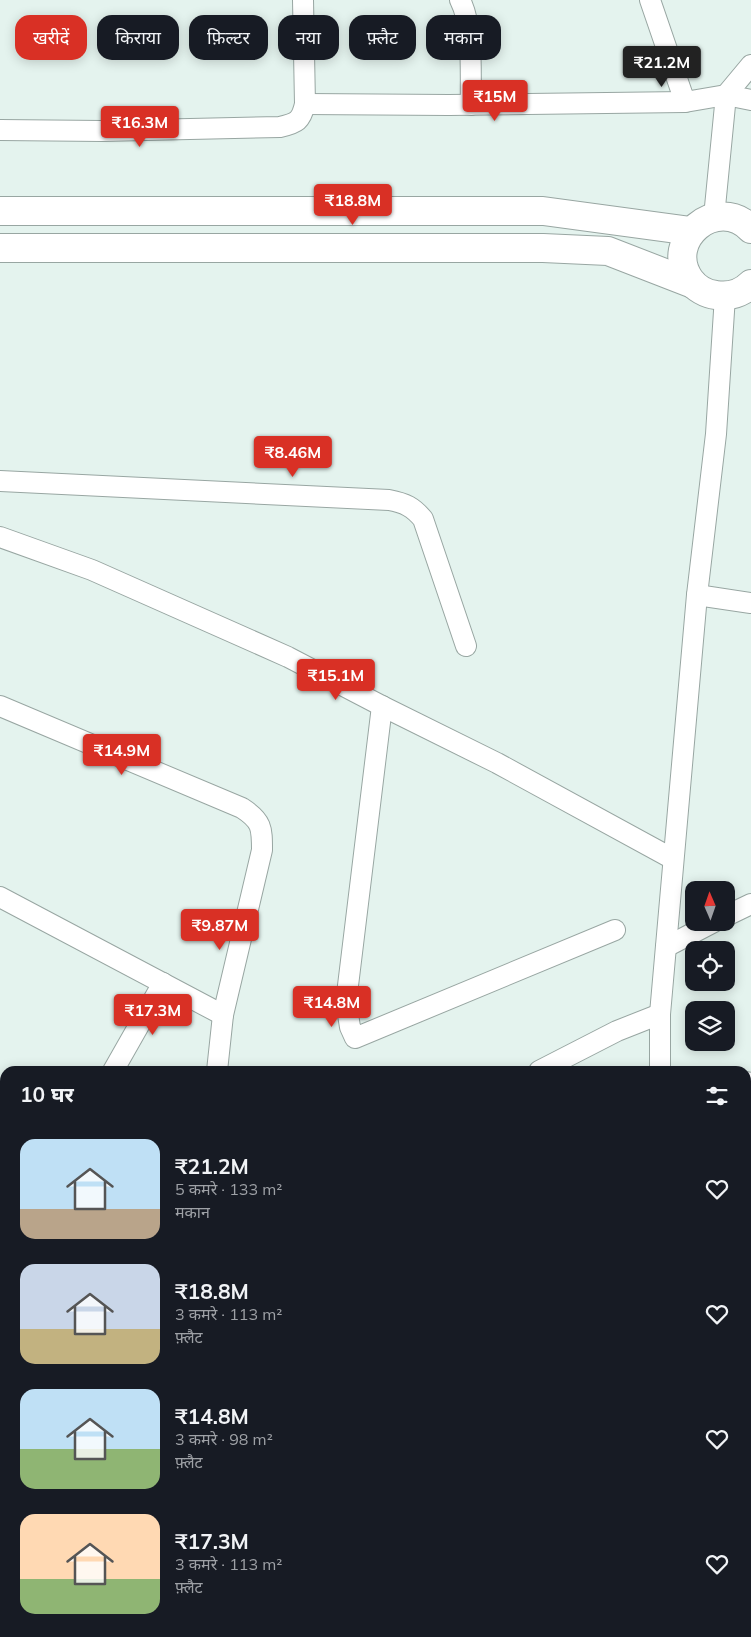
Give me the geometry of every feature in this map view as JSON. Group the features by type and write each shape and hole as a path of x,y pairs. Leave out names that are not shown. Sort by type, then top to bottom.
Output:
{"main road":[{"path":"0,211 543,211 691,231"},
{"path":"693,284 683,264 685,241 691,231 702,222 714,217 727,217 739,220 751,229"},
{"path":"0,248 543,248 608,252 693,284 702,291 714,295 725,296 738,293 751,284"}],"street":[{"path":"0,130 102,131 280,127 295,123 302,116 305,104 303,0"},
{"path":"460,0 467,20 469,34 471,104"},
{"path":"650,0 686,102"},
{"path":"714,217 726,95 751,65"},
{"path":"305,104 686,102 726,95 751,100"},
{"path":"660,1066 660,1014 673,859 697,595 716,434 725,296"},
{"path":"0,481 404,502 414,508 423,519 466,646"},
{"path":"0,537 92,570 288,657 497,763 673,859"},
{"path":"697,595 751,603"},
{"path":"0,706 242,808 253,815 260,824 262,850 223,1015 218,1066"},
{"path":"382,706 346,1002 350,1027 355,1038 614,930"},
{"path":"0,897 223,1015"},
{"path":"735,912 751,904"},
{"path":"666,947 697,931"},
{"path":"116,1066 163,983"},
{"path":"549,1066 617,1031 660,1014"}]}
